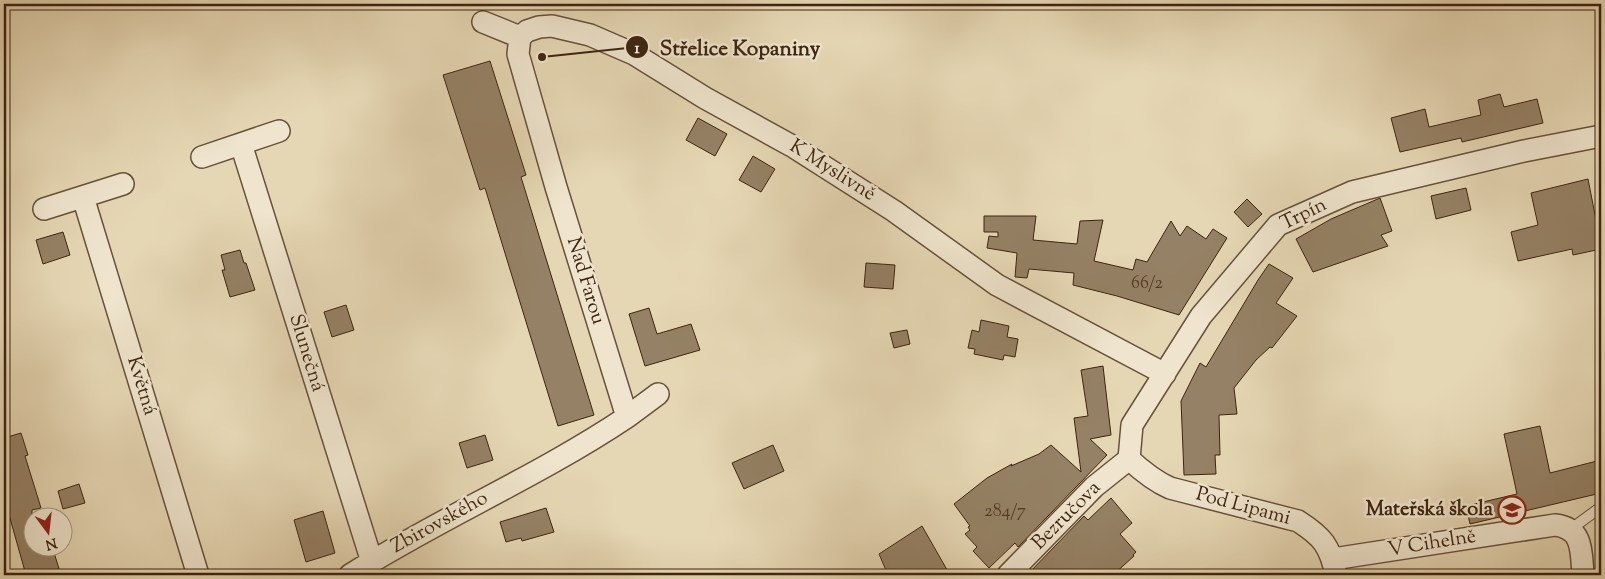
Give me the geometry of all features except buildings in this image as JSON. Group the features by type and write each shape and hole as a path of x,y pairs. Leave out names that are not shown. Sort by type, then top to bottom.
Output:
{"street":[{"path":"483,22 520,37"},
{"name":"K Myslivně","path":"520,37 527,31 539,27 552,26 590,35 634,54 705,98 792,146 894,211 997,285 1165,374"},
{"name":"Nad Farou","path":"520,37 518,54 556,187 627,416"},
{"path":"202,158 279,131"},
{"name":"Trpín","path":"1129,459 1132,425 1201,316 1278,225 1352,192 1524,151 1601,136"},
{"name":"Slunečná","path":"241,144 372,562"},
{"path":"44,209 123,184"},
{"name":"Květná","path":"83,197 198,575"},
{"path":"627,416 658,394"},
{"name":"Zbirovského","path":"350,575 469,506 531,474 627,416"},
{"name":"Pod Lipami","path":"1129,459 1152,479 1170,488 1298,521 1312,530 1326,544 1335,567"},
{"name":"Bezručova","path":"1008,575 1094,486 1129,459"},
{"name":"V Cihelně","path":"1335,567 1556,526 1564,526 1571,529"},
{"path":"1571,529 1578,538 1583,575"}],"lane":[{"path":"1571,529 1601,507"}],"place":[{"name":"Střelice Kopaniny","path":"542,57"},
{"name":"Mateřská škola","path":"1512,510"}]}
